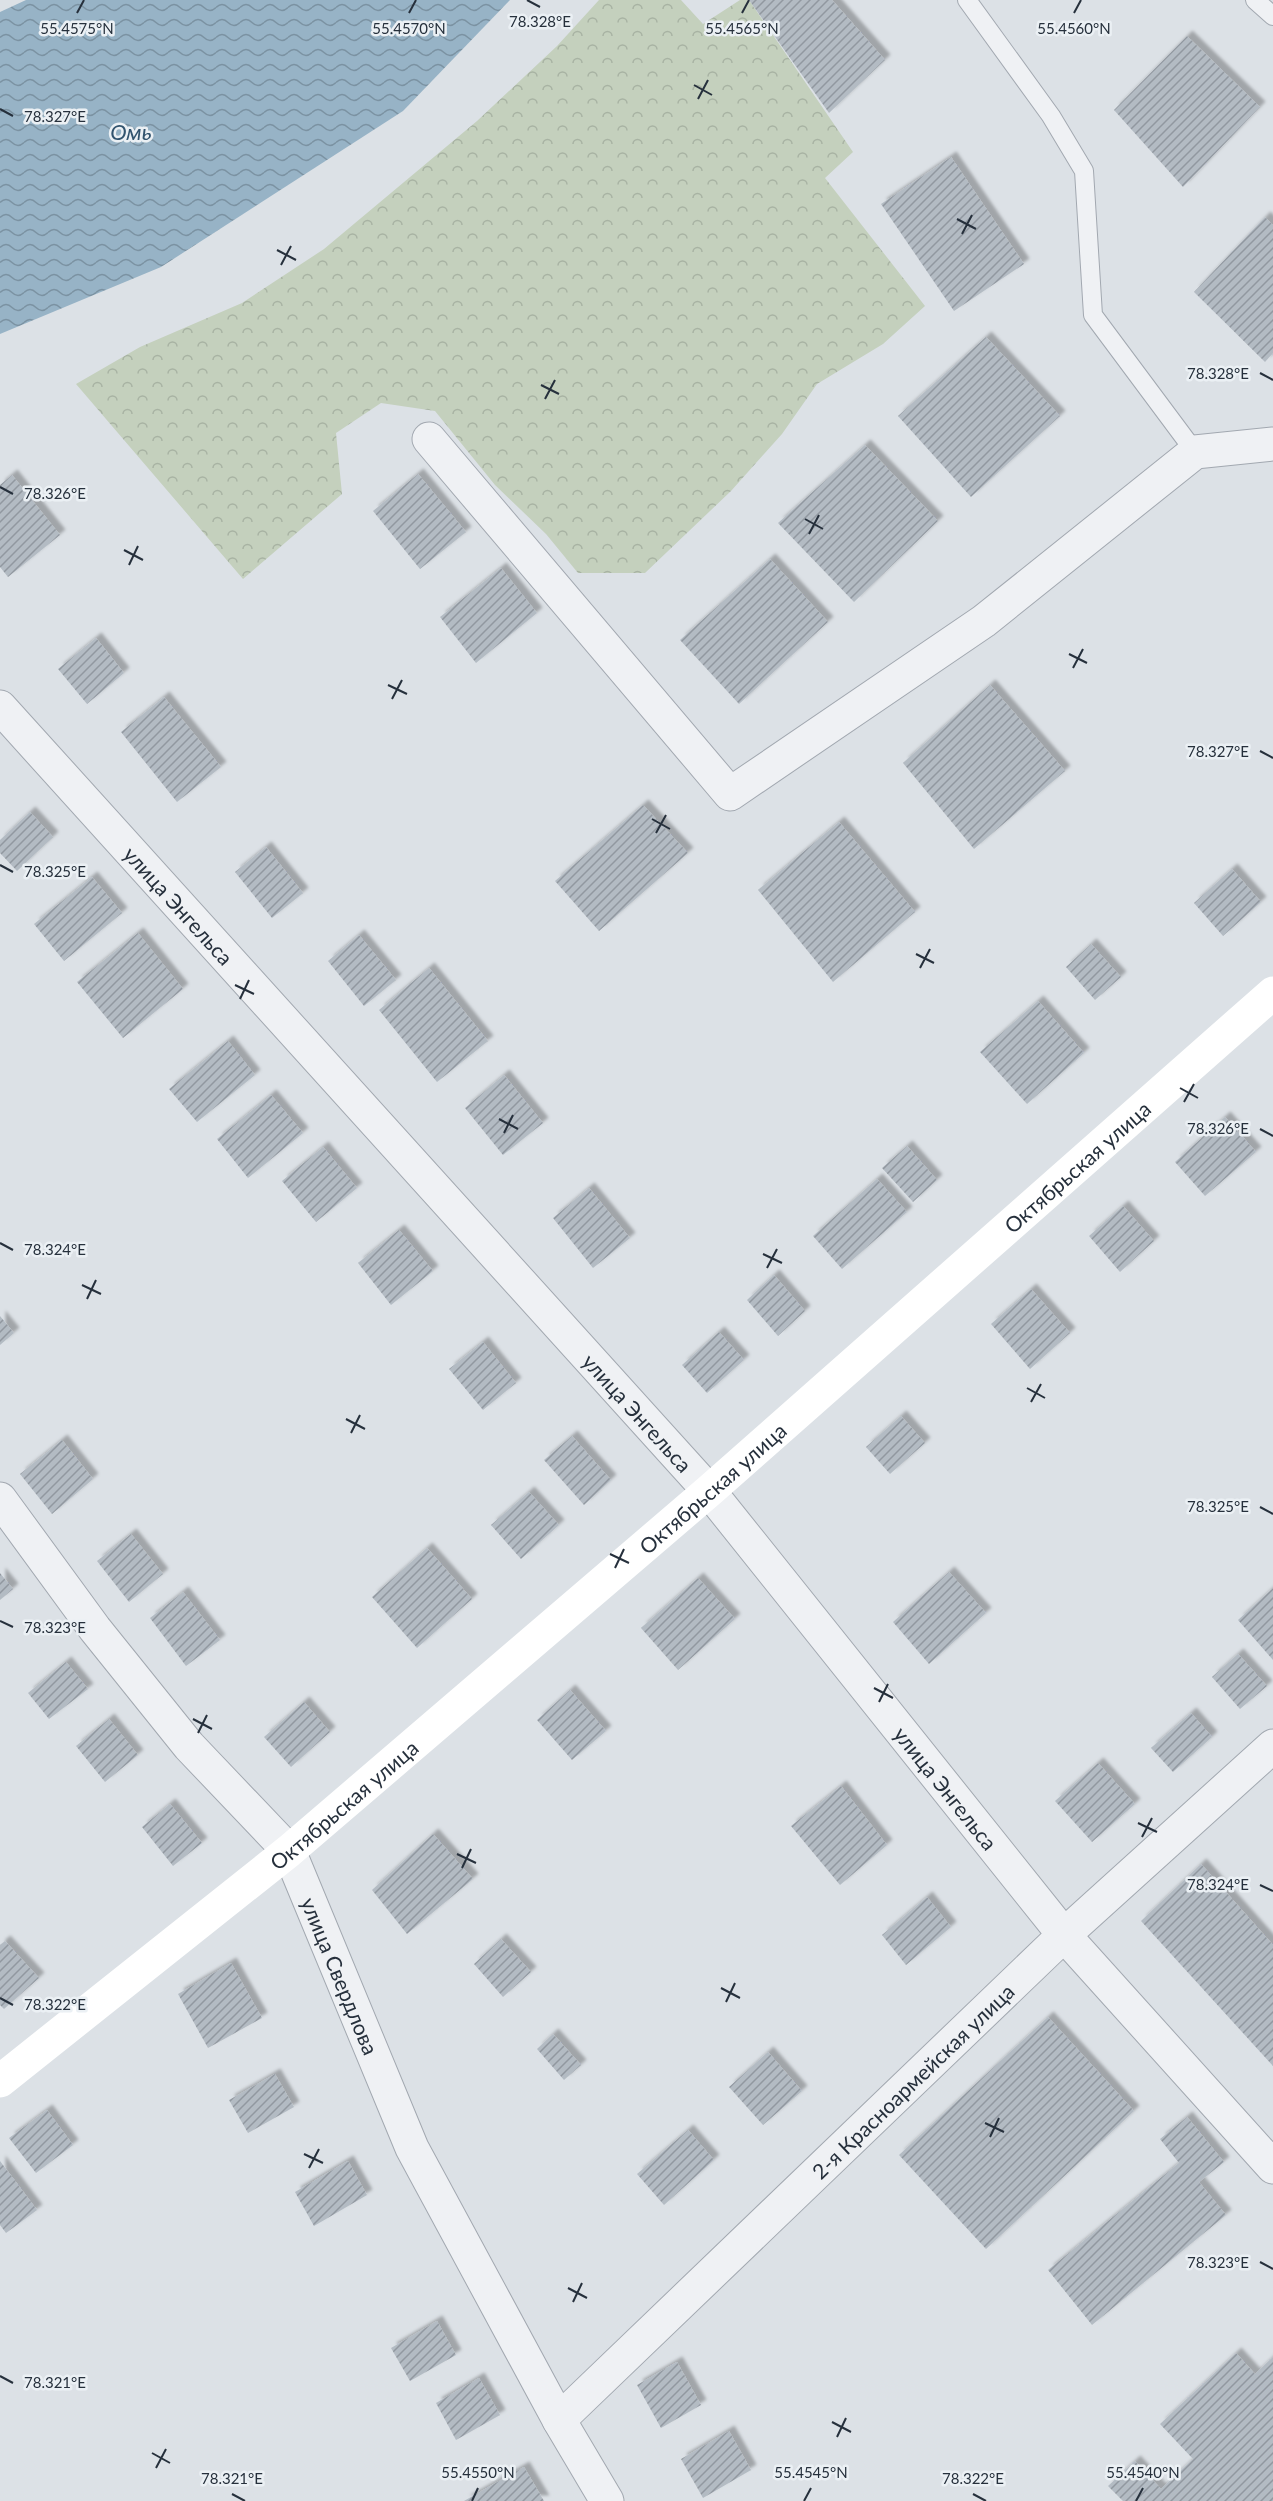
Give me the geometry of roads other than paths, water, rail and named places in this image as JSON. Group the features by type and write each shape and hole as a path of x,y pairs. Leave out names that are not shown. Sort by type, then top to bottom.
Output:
{"street":[{"path":"429,439 730,794 984,621 1195,452 1273,444"},
{"name":"улица Энгельса","path":"0,707 709,1491 1065,1935 1273,2167"},
{"name":"Октябрьская улица","path":"0,2081 289,1851 709,1491 1273,993"},
{"name":"улица Свердлова","path":"0,1499 95,1629 189,1746 289,1851 412,2148 559,2420 606,2501"},
{"name":"2-я Красноармейская улица","path":"559,2420 1065,1935 1273,1746"}],"lane":[{"path":"967,0 1051,116 1084,171 1094,315 1195,452"},
{"path":"1255,0 1273,16"}],"water":[{"name":"Омь","path":"26,0 510,0 403,111 161,267 0,334 0,12"}]}
